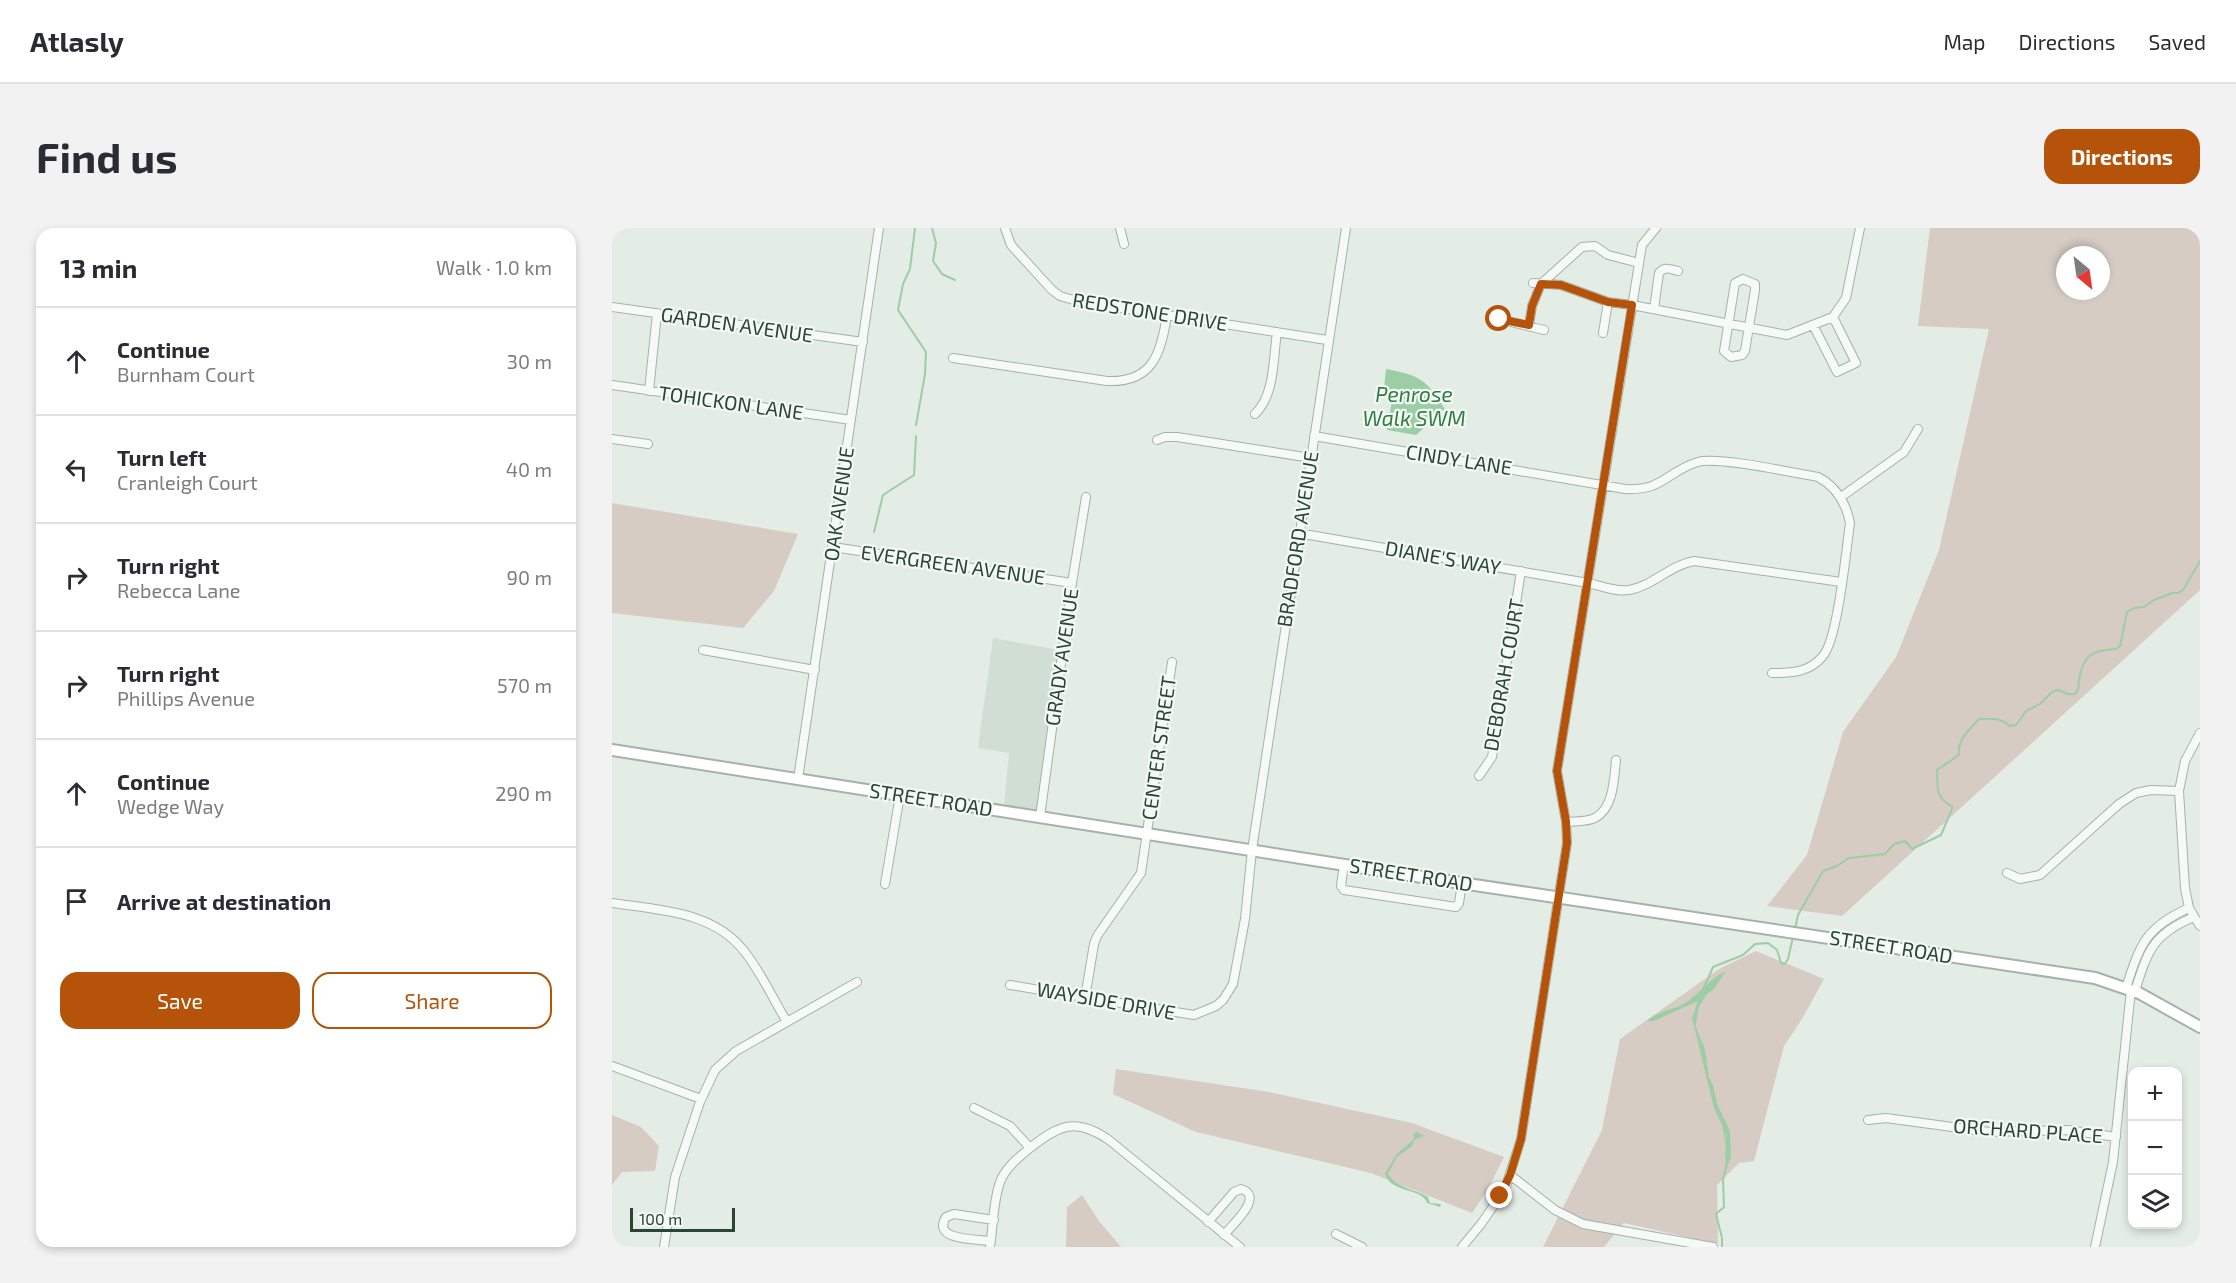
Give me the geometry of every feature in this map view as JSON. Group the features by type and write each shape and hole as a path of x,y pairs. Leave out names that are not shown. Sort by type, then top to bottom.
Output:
{"main road":[{"name":"STREET ROAD","path":"612,750 1462,883 2095,978 2130,989 2200,1027"}],"street":[{"name":"OAK AVENUE","path":"798,779 879,228"},
{"name":"REDSTONE DRIVE","path":"1005,228 1015,250 1060,296 1077,301 1328,340"},
{"path":"1120,228 1124,244"},
{"name":"BRADFORD AVENUE","path":"1252,850 1298,533 1346,228"},
{"path":"1462,1247 1488,1215 1505,1189 1521,1139 1567,843 1566,822 1557,771 1642,245 1656,228"},
{"path":"1537,283 1561,285 1608,302 1787,335 1833,317 1846,297 1860,228"},
{"path":"1529,325 1537,283 1582,248 1595,246 1608,255 1639,263"},
{"path":"1654,309 1659,273 1662,269 1667,268 1678,271"},
{"path":"1743,279 1755,284 1749,328 1742,356 1731,357 1724,351 1728,324 1735,283 1743,279"},
{"path":"1603,333 1608,302"},
{"name":"GARDEN AVENUE","path":"612,307 863,342"},
{"path":"649,391 657,313"},
{"path":"953,358 1107,381 1122,381 1146,369 1155,359 1162,345 1167,315"},
{"path":"1813,325 1837,372 1856,363 1833,317"},
{"path":"1499,319 1544,330"},
{"path":"1255,414 1262,407 1268,395 1277,332"},
{"name":"TOHICKON LANE","path":"612,385 851,420"},
{"path":"1772,672 1802,671 1818,662 1828,649 1835,625 1850,523 1841,497 1904,452 1918,429"},
{"name":"CINDY LANE","path":"1314,436 1625,489 1649,488 1691,465 1710,460 1818,477 1827,482 1841,497"},
{"path":"1157,440 1177,437 1311,458"},
{"path":"612,439 648,444"},
{"name":"GRADY AVENUE","path":"1040,817 1086,498"},
{"name":"DIANE'S WAY","path":"1298,533 1588,583 1609,589 1630,590 1682,563 1694,561 1841,582"},
{"name":"EVERGREEN AVENUE","path":"833,547 1072,583"},
{"name":"DEBORAH COURT","path":"1479,776 1492,757 1521,571"},
{"path":"703,650 815,670"},
{"name":"CENTER STREET","path":"1085,998 1094,944 1103,926 1138,879 1172,662"},
{"path":"2200,733 2185,760 2179,791 2185,888 2189,908 2200,926"},
{"path":"1566,822 1595,818 1604,810 1612,789 1616,760"},
{"path":"2007,873 2020,879 2040,875 2119,804 2136,793 2151,790 2179,791"},
{"path":"885,884 900,795"},
{"name":"WAYSIDE DRIVE","path":"1010,985 1194,1015 1216,1006 1223,1000 1236,976 1252,850"},
{"path":"1344,864 1341,886 1344,891 1456,907 1459,903 1462,883"},
{"path":"612,903 695,917 714,925 744,951 787,1022"},
{"path":"2095,1247 2116,1137 2132,969 2147,937 2163,921 2189,908"},
{"path":"2130,989 2159,936 2171,927 2194,916"},
{"path":"664,1247 675,1177 701,1099 719,1064 736,1051 857,982"},
{"path":"612,1066 701,1099"},
{"path":"974,1108 1010,1126 1030,1148"},
{"name":"ORCHARD PLACE","path":"1868,1120 1886,1118 1989,1132 2068,1130 2116,1137"},
{"path":"994,1220 954,1214 946,1217 943,1225 944,1230 950,1236 990,1244 994,1220 998,1188 1004,1174 1016,1159 1057,1128 1076,1125 1093,1130 1109,1140 1240,1247"},
{"path":"1510,1175 1556,1210 1575,1221 1670,1243 1713,1247"},
{"path":"1208,1222 1234,1192 1241,1189 1248,1192 1251,1196 1250,1204 1224,1234"},
{"path":"1336,1234 1362,1247"}],"shaded area":[{"path":"1930,228 2200,228 2200,590 1842,916 1767,906 1807,855 1843,732 1896,657 1939,550 1989,329 1918,326"},
{"path":"612,503 798,534 774,591 743,628 612,613"},
{"path":"993,638 1059,650 1038,811 1004,806 1009,753 978,748"},
{"path":"1756,951 1824,979 1784,1046 1754,1161 1739,1163 1717,1185 1718,1244 1624,1223 1604,1247 1543,1247 1602,1130 1620,1039 1719,969"},
{"path":"1116,1069 1269,1092 1412,1123 1504,1157 1488,1189 1472,1213 1371,1173 1196,1132 1113,1094"},
{"path":"612,1115 641,1127 659,1146 655,1171 622,1172 612,1185"},
{"path":"1082,1195 1099,1221 1121,1247 1066,1247 1067,1207"}],"water":[{"name":"Penrose Walk SWM","path":"1386,369 1422,380 1445,409 1416,435 1387,430 1392,401 1384,388"},
{"path":"1726,971 1697,1009 1695,1025 1705,1049 1709,1078 1717,1104 1730,1131 1731,1157 1727,1167 1725,1154 1727,1135 1714,1108 1692,1018 1698,1001 1654,1021 1647,1021 1685,1003"},
{"path":"1417,1132 1424,1136 1414,1140 1412,1146 1397,1157 1388,1174 1391,1179 1401,1185 1428,1197 1430,1203 1441,1204 1440,1207 1427,1203 1419,1195 1399,1188 1388,1180 1385,1173 1397,1154 1414,1139 1413,1135"}],"waterway":[{"path":"915,228 910,269 903,284 898,310 926,352 925,374 916,425"},
{"path":"932,228 936,243 933,261 942,274 955,280"},
{"path":"874,532 883,495 914,475 916,436"},
{"path":"1795,929 1798,915 1823,871 1849,858 1885,854 1894,844 1905,841 1912,849 1941,835 1952,806 1946,803 1940,795 1937,786 1937,770 1959,755 1962,740 1979,719 1995,719 2009,726 2016,725 2026,711 2040,704 2052,692 2058,690 2075,694 2086,659 2095,653 2116,649 2120,646 2127,612 2183,590 2200,561"},
{"path":"1702,992 1713,967 1743,955 1755,944 1768,943 1777,950 1781,963 1785,964 1793,937"},
{"path":"1695,1024 1698,1006"},
{"path":"1723,1124 1727,1145"},
{"path":"1722,1247 1716,1214 1724,1207 1723,1180 1727,1162"}],"route":[{"path":"1499,319 1529,325 1532,306 1541,284 1561,285 1608,302 1632,305 1557,771 1566,822 1567,843 1560,898 1521,1139 1505,1189 1500,1196"}]}
